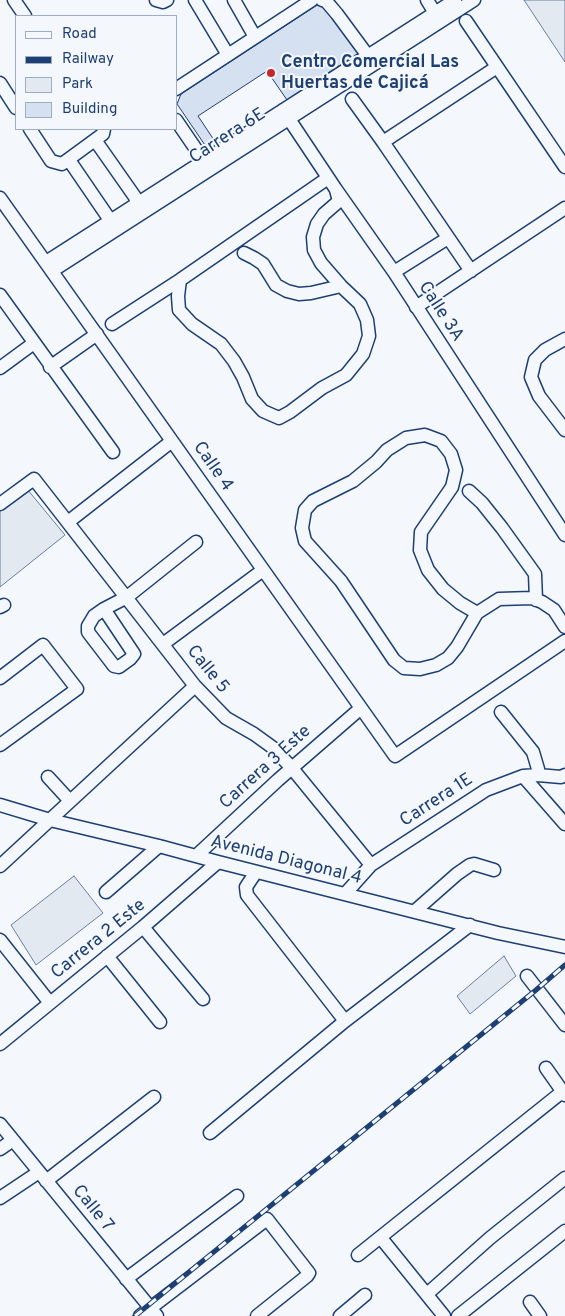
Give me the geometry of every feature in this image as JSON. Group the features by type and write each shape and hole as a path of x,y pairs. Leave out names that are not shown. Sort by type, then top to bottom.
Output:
{"street":[{"path":"14,0 24,15"},
{"path":"156,0 163,2 167,0"},
{"path":"195,0 228,55"},
{"path":"234,0 255,36"},
{"path":"178,88 312,0"},
{"path":"322,0 326,1 338,14 368,56"},
{"path":"427,0 435,13"},
{"name":"Carrera 6E","path":"49,266 286,114 368,56 456,0"},
{"name":"Carrera 6E","path":"49,266 110,220 204,161 286,114 474,0"},
{"path":"466,21 565,168"},
{"path":"383,142 498,68"},
{"path":"0,83 15,106"},
{"path":"352,99 471,271"},
{"name":"Calle 3A","path":"286,114 394,272 565,535"},
{"path":"178,123 204,161"},
{"path":"31,130 51,161 62,164 103,134 104,130"},
{"path":"95,140 135,197 137,203"},
{"path":"69,160 110,220"},
{"path":"112,324 180,280 332,183 339,201 324,214 317,224 313,236 314,250 321,263 360,304 367,320 369,336 363,354 346,375 322,388 279,418 263,411 252,399 239,369 221,344 192,324 179,310 180,280"},
{"name":"Calle 4","path":"0,198 394,756 565,640"},
{"path":"416,307 565,208"},
{"path":"394,272 448,238"},
{"path":"244,253 263,264 276,285 286,291 299,294 311,293 341,286"},
{"path":"0,296 113,452"},
{"path":"50,367 97,334"},
{"path":"565,339 545,350 535,360 531,377 539,396 565,430"},
{"path":"0,368 34,343"},
{"path":"477,612 460,603 443,589 428,570 420,550 421,532 452,487 456,470 450,454 441,442 425,435 406,438 387,450 353,481 313,501 305,510 302,528 305,541 341,582 394,660 404,668 420,669 436,665 448,658 457,647 477,612 499,599 515,598 542,602 554,610 565,627"},
{"path":"68,522 172,441"},
{"name":"Calle 5","path":"0,504 34,479 195,686 226,718 272,747 292,767 372,865"},
{"path":"469,491 482,503 502,528 535,574 536,600"},
{"path":"104,609 127,597 196,542"},
{"path":"163,644 263,570"},
{"path":"0,678 43,646 77,689 0,745"},
{"path":"0,866 195,686"},
{"name":"Carrera 3 Este","path":"196,856 292,767 361,708"},
{"path":"502,712 533,752 538,775"},
{"name":"Carrera 1E","path":"345,894 372,865 486,790 524,776 565,775"},
{"path":"524,776 565,824"},
{"path":"48,777 70,801"},
{"name":"Avenida Diagonal 4","path":"0,805 50,820 160,846 256,872 470,925 565,946"},
{"path":"106,892 160,846"},
{"name":"Carrera 2 Este","path":"0,1044 143,927 218,862"},
{"path":"415,911 456,874 474,864 494,870"},
{"path":"256,872 246,887 247,895 345,1021"},
{"path":"210,1133 345,1021 470,925"},
{"path":"143,927 202,1000"},
{"path":"0,940 50,1003"},
{"path":"107,956 160,1022"},
{"path":"527,976 565,1025"},
{"path":"358,1255 452,1179 564,1093 546,1068"},
{"path":"0,1198 43,1176 154,1097"},
{"name":"Calle 7","path":"0,1124 126,1279 149,1313"},
{"path":"0,1149 13,1140"},
{"path":"427,1294 490,1238 565,1178"},
{"path":"126,1279 237,1196"},
{"path":"149,1313 266,1219 309,1273 257,1316"},
{"path":"458,1316 565,1231"},
{"path":"381,1238 444,1316"},
{"path":"340,1316 365,1296"},
{"path":"530,1302 540,1316"}],"green space":[{"path":"524,0 565,0 565,62"},
{"path":"27,489 65,535 0,587 0,509"},
{"path":"74,876 103,913 36,965 11,925"},
{"path":"504,956 516,976 470,1014 457,996"}],"building":[{"name":"Centro Comercial Las Huertas de Cajicá","path":"317,5 323,5 360,52 209,151 178,105 181,94"},
{"path":"267,71 287,100 218,146 198,116"}],"railway":[{"path":"135,1316 565,965"}],"place":[{"name":"Centro Comercial Las Huertas de Cajicá","path":"271,73"}]}
